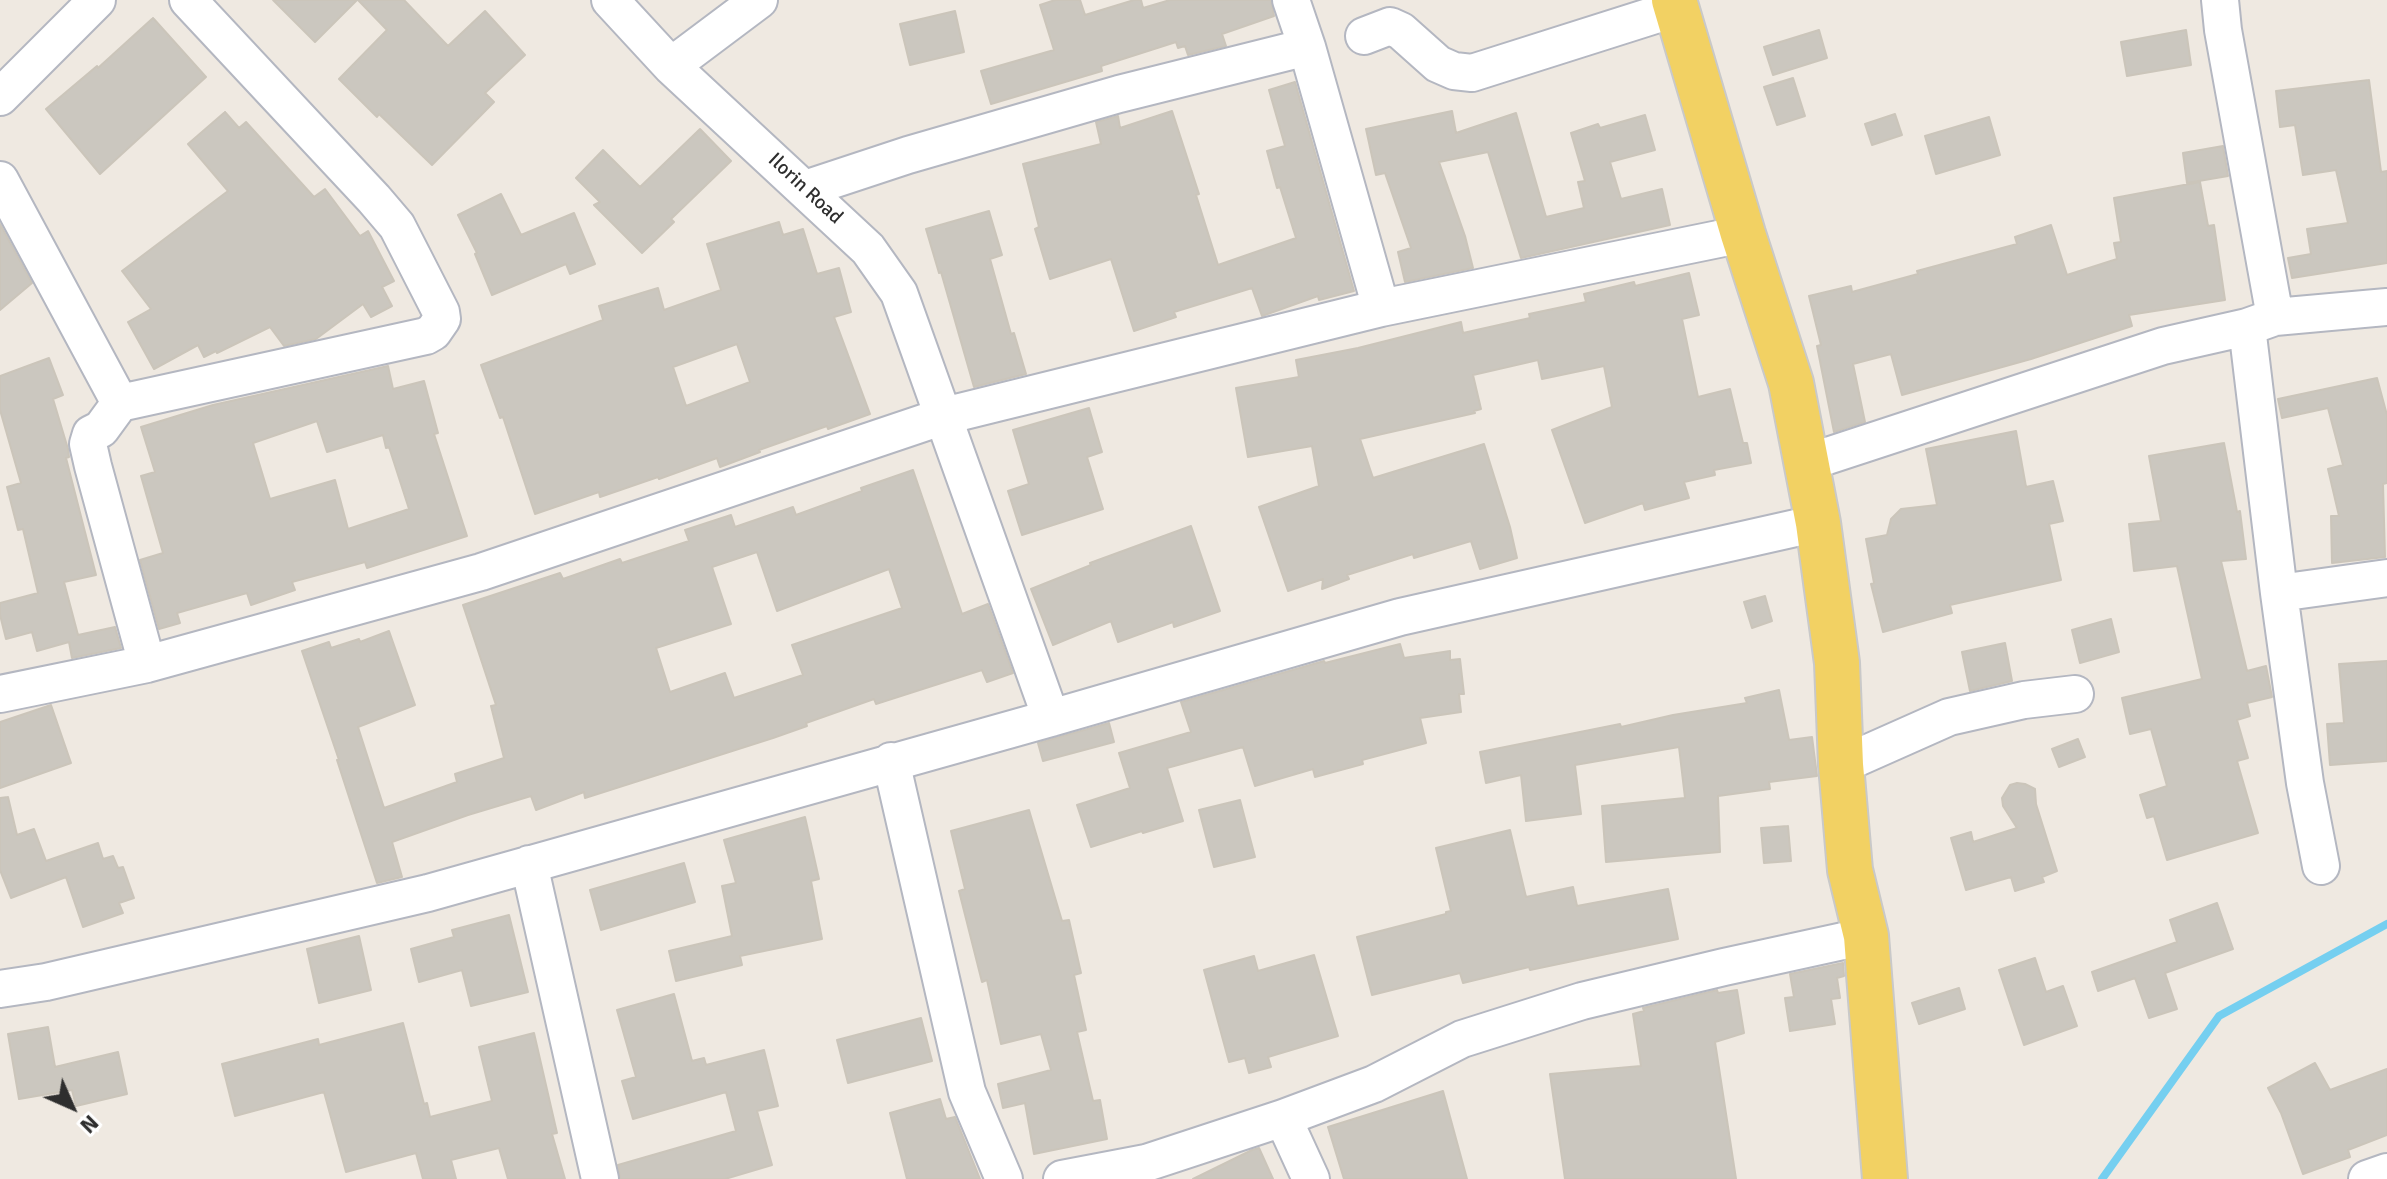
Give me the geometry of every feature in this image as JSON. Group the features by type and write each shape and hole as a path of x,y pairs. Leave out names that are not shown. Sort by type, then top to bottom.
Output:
{"main road":[{"path":"1675,4 1791,383 1818,523 1837,663 1841,765 1850,870 1866,936 1885,1179"}],"street":[{"path":"0,97 97,0"},
{"path":"147,664 88,444 91,434 101,429 120,403 426,336 442,319 397,226 188,0"},
{"name":"Ilorin Road","path":"610,0 671,66 868,249 899,293 1051,718"},
{"path":"671,66 759,0"},
{"path":"1291,0 1381,308"},
{"path":"2220,0 2261,322 2279,593 2305,783 2321,866"},
{"path":"1364,36 1390,26 1401,31 1438,64 1454,71 1472,73 1675,4"},
{"path":"805,189 908,155 1119,94 1307,47"},
{"path":"0,180 120,403"},
{"path":"0,694 147,664 481,572 944,416 1381,308 1743,234"},
{"path":"1806,463 2163,346 2261,322 2387,307"},
{"path":"0,989 46,982 428,893 1400,617 1818,523"},
{"path":"2279,593 2387,578"},
{"path":"1841,765 1949,717 2024,700 2075,694"},
{"path":"891,761 967,1092 1004,1179"},
{"path":"529,864 600,1179"},
{"path":"1062,1179 1146,1163 1283,1118 1374,1084 1462,1039 1582,1001 1866,936"},
{"path":"1283,1118 1311,1179"},
{"path":"2367,1179 2387,1172"}],"building":[{"path":"273,0 357,0 315,42"},
{"path":"358,0 404,0 448,46 485,11 525,55 485,93 494,102 432,165 339,79 387,30"},
{"path":"1055,0 1080,0 1085,15 1134,0 1141,0 1143,8 1170,0 1271,0 1274,16 1222,34 1226,46 1188,55 1185,46 1178,48 1176,42 1101,66 1102,71 991,104 981,71 1054,50 1040,5"},
{"path":"955,11 964,52 910,65 900,24"},
{"path":"153,18 206,77 100,174 46,109 98,68"},
{"path":"1819,30 1827,58 1773,75 1764,47"},
{"path":"2186,30 2191,65 2127,76 2121,42"},
{"path":"1793,78 1805,116 1777,125 1764,87"},
{"path":"2369,80 2381,172 2387,171 2387,263 2292,278 2288,258 2311,254 2307,229 2348,223 2336,170 2303,175 2295,125 2280,127 2276,91"},
{"path":"1295,82 1354,291 1319,300 1318,296 1262,316 1252,288 1174,312 1176,317 1134,331 1111,259 1050,279 1035,229 1039,227 1023,164 1101,144 1096,122 1118,116 1120,128 1172,111 1218,265 1296,238 1267,151 1285,146 1269,90"},
{"path":"1452,111 1456,133 1516,113 1546,217 1584,208 1578,182 1585,181 1571,133 1645,115 1655,150 1610,162 1621,199 1662,189 1670,225 1521,258 1488,152 1439,162 1473,268 1405,282 1398,252 1411,248 1385,173 1376,175 1366,129"},
{"path":"225,112 239,128 246,122 314,197 325,189 360,236 368,231 394,281 382,287 392,306 371,317 363,304 316,339 284,346 270,327 204,357 198,345 154,369 128,322 151,309 122,271 228,191 188,144"},
{"path":"1895,114 1902,135 1872,145 1865,124"},
{"path":"1989,117 2000,155 1936,174 1925,136"},
{"path":"700,129 731,161 671,219 674,222 642,253 594,205 600,202 576,178 603,150 640,187"},
{"path":"2223,146 2228,176 2187,183 2183,153"},
{"path":"2200,182 2208,226 2214,225 2225,300 2129,315 2132,326 2031,359 1902,395 1891,354 1853,364 1865,422 1834,432 1817,346 1821,345 1809,296 1851,286 1852,292 1918,274 1917,271 2017,244 2015,237 2051,225 2067,275 2117,259 2114,243 2121,242 2114,198"},
{"path":"501,194 521,235 574,213 595,264 570,274 566,264 492,295 477,253 458,215"},
{"path":"989,211 1002,255 990,259 1026,374 974,387 926,229"},
{"path":"779,222 783,235 803,229 817,274 839,268 851,312 834,317 870,414 759,450 720,467 717,458 659,479 600,497 599,492 535,514 503,417 500,418 481,365 603,320 599,306 658,288 664,310 721,290 707,244","holes":["737,344 750,382 686,406 673,367"]},
{"path":"0,224 32,283 0,310"},
{"path":"1689,273 1699,315 1682,319 1698,397 1730,389 1751,463 1714,470 1715,475 1684,482 1689,498 1645,510 1643,503 1585,523 1552,430 1612,407 1604,366 1542,379 1538,360 1473,375 1481,409 1475,413 1360,439 1373,478 1484,444 1517,558 1480,569 1471,541 1414,558 1413,554 1347,575 1349,579 1322,589 1323,579 1288,591 1259,507 1319,486 1312,446 1248,457 1236,388 1299,377 1296,360 1461,322 1463,333 1586,302 1584,294"},
{"path":"49,358 63,395 53,399 68,449 69,457 66,458 96,575 64,582 78,635 115,627 121,648 72,658 69,642 37,651 32,632 6,639 0,615 0,603 38,593 23,529 18,530 7,487 21,483 0,410 0,376"},
{"path":"388,366 393,389 424,381 438,433 434,434 467,536 367,568 365,562 292,582 295,590 251,605 247,593 177,613 180,623 159,629 140,560 163,553 141,476 155,472 141,427 213,405","holes":["317,421 327,452 383,435 409,509 348,529 335,480 270,499 253,443"]},
{"path":"2377,378 2387,415 2387,483 2383,484 2385,557 2332,563 2331,516 2339,516 2328,469 2343,465 2328,408 2282,418 2278,399"},
{"path":"1089,408 1102,452 1087,457 1103,509 1022,535 1008,491 1029,484 1013,430"},
{"path":"2016,431 2026,487 2053,481 2063,521 2049,524 2061,580 1950,605 1952,613 1883,632 1871,584 1874,583 1866,539 1887,535 1891,519 1901,509 1937,505 1926,449"},
{"path":"2224,443 2237,512 2240,511 2246,559 2221,561 2247,671 2266,666 2272,697 2247,703 2250,716 2237,720 2248,758 2237,761 2258,833 2167,860 2154,816 2147,818 2140,795 2167,786 2151,729 2130,734 2122,698 2202,679 2177,566 2134,571 2129,524 2161,521 2149,456"},
{"path":"913,470 962,614 988,604 1013,673 987,682 982,670 876,704 874,699 773,738 585,798 584,792 536,810 531,796 468,815 392,842 402,877 377,883 302,651 329,642 331,648 359,639 360,642 389,631 415,705 358,727 384,808 457,782 455,774 504,758 491,706 496,705 463,605 560,573 563,579 620,559 622,563 689,541 685,530 731,515 735,527 793,507 796,515 862,491 861,488","holes":["757,552 777,611 889,569 902,608 792,645 803,675 734,698 725,673 670,692 656,648 731,624 712,567"]},
{"path":"1191,526 1220,611 1174,627 1173,622 1118,642 1111,621 1053,645 1031,589 1090,563"},
{"path":"1765,596 1772,621 1752,628 1744,602"},
{"path":"2111,619 2119,652 2080,663 2072,630"},
{"path":"2005,643 2012,681 1970,691 1962,652"},
{"path":"1400,644 1404,658 1450,651 1450,660 1460,659 1464,694 1459,694 1461,712 1420,718 1426,743 1362,760 1363,764 1315,777 1313,769 1255,786 1243,747 1167,768 1183,821 1091,847 1077,805 1130,788 1119,753 1191,732 1181,702 1324,661"},
{"path":"2387,661 2387,761 2330,765 2327,724 2344,723 2339,664"},
{"path":"1779,690 1789,740 1812,737 1817,776 1769,782 1770,789 1718,796 1720,852 1606,862 1602,806 1685,798 1679,747 1575,765 1581,814 1526,821 1521,775 1486,783 1480,752 1747,703 1745,698"},
{"path":"51,705 71,763 0,788 0,722"},
{"path":"1109,723 1114,742 1043,761 1038,743"},
{"path":"2078,739 2085,757 2059,767 2052,749"},
{"path":"2017,783 2035,789 2036,804 2057,871 2042,877 2044,882 2015,891 2011,877 1966,890 1951,838 1971,832 1973,842 2017,828 2003,806 2002,798 2010,785"},
{"path":"8,797 17,835 34,829 46,861 98,843 103,859 113,856 118,868 123,867 134,898 119,903 123,913 83,927 66,877 11,898 0,870 0,798"},
{"path":"1240,800 1255,857 1214,867 1199,810"},
{"path":"1029,810 1062,921 1069,920 1081,973 1074,975 1086,1030 1077,1032 1093,1101 1100,1100 1107,1139 1034,1154 1025,1103 1003,1108 998,1084 1051,1070 1041,1034 1001,1044 987,980 982,982 959,891 965,889 951,831"},
{"path":"805,817 819,879 811,881 822,939 740,956 742,965 676,981 669,951 732,936 722,886 736,883 724,840"},
{"path":"1788,826 1791,861 1764,863 1761,828"},
{"path":"1510,830 1526,897 1573,887 1577,906 1668,889 1678,939 1530,970 1529,967 1463,983 1460,973 1372,995 1357,937 1451,911 1436,848"},
{"path":"684,863 695,902 601,930 590,890"},
{"path":"2217,903 2233,949 2165,973 2177,1009 2149,1018 2135,978 2098,991 2092,972 2177,942 2170,920"},
{"path":"509,915 528,992 471,1006 462,970 419,982 411,949 454,937 452,930"},
{"path":"359,936 371,990 319,1003 307,949"},
{"path":"1314,955 1338,1036 1268,1057 1271,1067 1249,1073 1245,1058 1229,1062 1204,970 1254,956 1258,971"},
{"path":"2035,958 2046,992 2063,986 2077,1026 2024,1045 1999,970"},
{"path":"1843,963 1844,976 1837,978 1840,998 1831,999 1835,1024 1790,1031 1785,998 1794,997 1790,974"},
{"path":"1959,988 1965,1009 1919,1024 1912,1003"},
{"path":"1717,990 1718,993 1737,990 1744,1033 1715,1042 1736,1179 1565,1179 1550,1074 1641,1066 1633,1014 1644,1011 1643,1008"},
{"path":"674,994 692,1061 704,1058 706,1065 764,1050 778,1106 757,1111 772,1165 725,1179 620,1179 618,1165 736,1131 726,1092 633,1119 622,1081 636,1077 617,1010"},
{"path":"921,1018 932,1061 848,1083 837,1040"},
{"path":"403,1023 430,1117 492,1101 479,1047 534,1033 557,1133 552,1134 565,1179 508,1179 499,1148 451,1160 456,1179 423,1179 416,1153 346,1172 324,1092 235,1116 222,1064 318,1039 319,1045"},
{"path":"48,1027 55,1067 118,1052 127,1094 76,1106 72,1090 19,1099 8,1034"},
{"path":"2315,1063 2330,1090 2387,1069 2387,1135 2348,1150 2350,1157 2303,1174 2281,1113 2268,1088"},
{"path":"1443,1091 1467,1179 1344,1179 1328,1127"},
{"path":"940,1099 946,1119 955,1117 980,1179 907,1179 890,1113"},
{"path":"1259,1148 1273,1179 1193,1179 1252,1150"}],"waterway":[{"path":"2102,1179 2219,1016 2387,924"}]}
